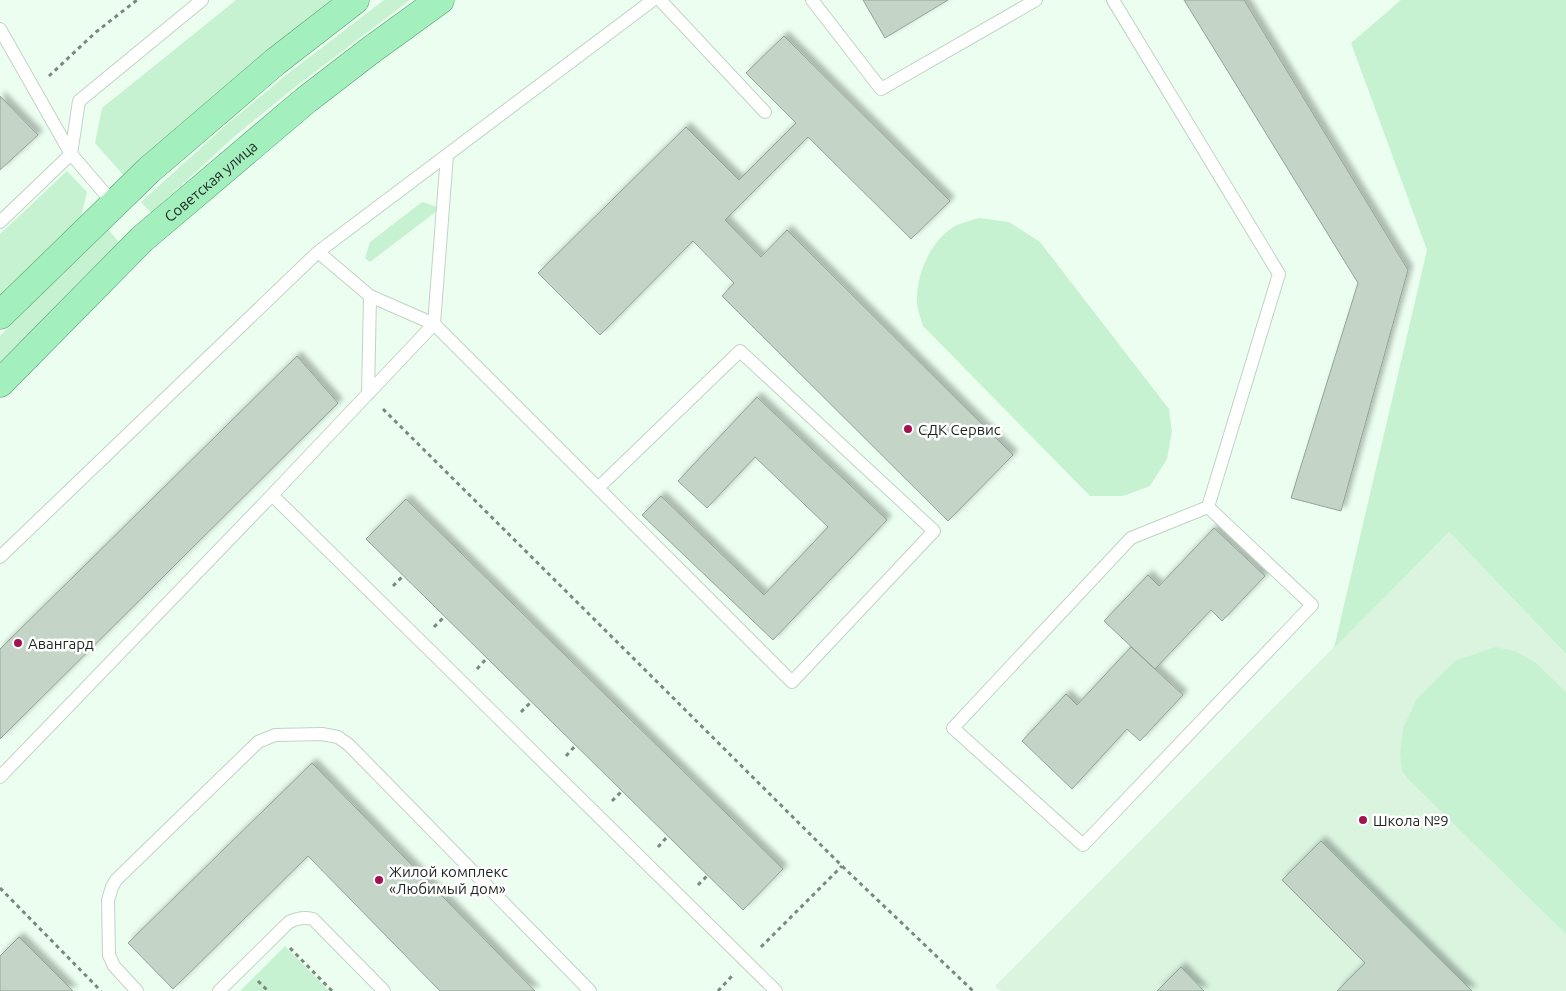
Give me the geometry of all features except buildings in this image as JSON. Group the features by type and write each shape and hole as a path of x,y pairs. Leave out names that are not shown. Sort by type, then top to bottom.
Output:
{"main road":[{"path":"0,315 113,203 215,112 275,62 355,0"},
{"name":"Советская улица","path":"0,383 142,239 306,100 370,50 440,0"}],"lane":[{"path":"0,222 71,154 79,101 202,0"},
{"path":"0,557 318,252 653,0"},
{"path":"660,0 764,112"},
{"path":"812,0 881,89 1036,0"},
{"path":"1113,0 1278,274 1208,507"},
{"path":"0,31 71,154 113,203"},
{"path":"0,777 434,324 447,154"},
{"path":"318,252 370,296 434,324 598,488 792,682 934,532 740,351 598,488"},
{"path":"368,394 370,296"},
{"path":"272,495 776,991"},
{"path":"1208,507 1312,605 1083,845 953,728 1131,538 1208,507"},
{"path":"137,991 114,966 109,955 108,900 116,880 258,742 275,735 287,734 330,735 338,737 349,745 590,991"},
{"path":"219,991 289,922 307,917 313,919 384,991"}],"path":[{"path":"34,89 96,32 137,0"},
{"path":"368,394 842,866 973,991"},
{"path":"718,991 842,866"},
{"path":"0,888 101,991"},
{"path":"277,935 332,991"}],"shaded area":[{"path":"236,0 337,0 124,176 95,143 102,108"},
{"path":"384,0 410,0 295,87 235,136 151,213 141,202 226,125 286,75"},
{"path":"1401,0 1566,0 1566,654 1449,532 1334,648 1427,250 1351,43"},
{"path":"67,171 87,192 80,221 0,300 0,234"},
{"path":"422,202 441,208 370,262 365,258 370,242"},
{"path":"979,218 1009,222 1040,242 1169,409 1172,432 1167,459 1150,486 1123,496 1090,496 923,326 917,307 917,293 926,259 939,239 948,231 957,225"},
{"path":"108,229 121,245 0,362 0,336"},
{"name":"Школа №9","path":"1449,532 1566,654 1566,991 1001,991 995,986"},
{"path":"1495,647 1515,651 1535,662 1566,692 1566,934 1402,771 1400,754 1403,728 1417,699 1455,661"},
{"path":"285,946 329,991 240,991"}],"place":[{"name":"СДК Сервис","path":"908,429"},
{"name":"Авангард","path":"18,643"},
{"name":"Школа №9","path":"1363,820"},
{"name":"Жилой комплекс «Любимый дом»","path":"379,880"}]}
